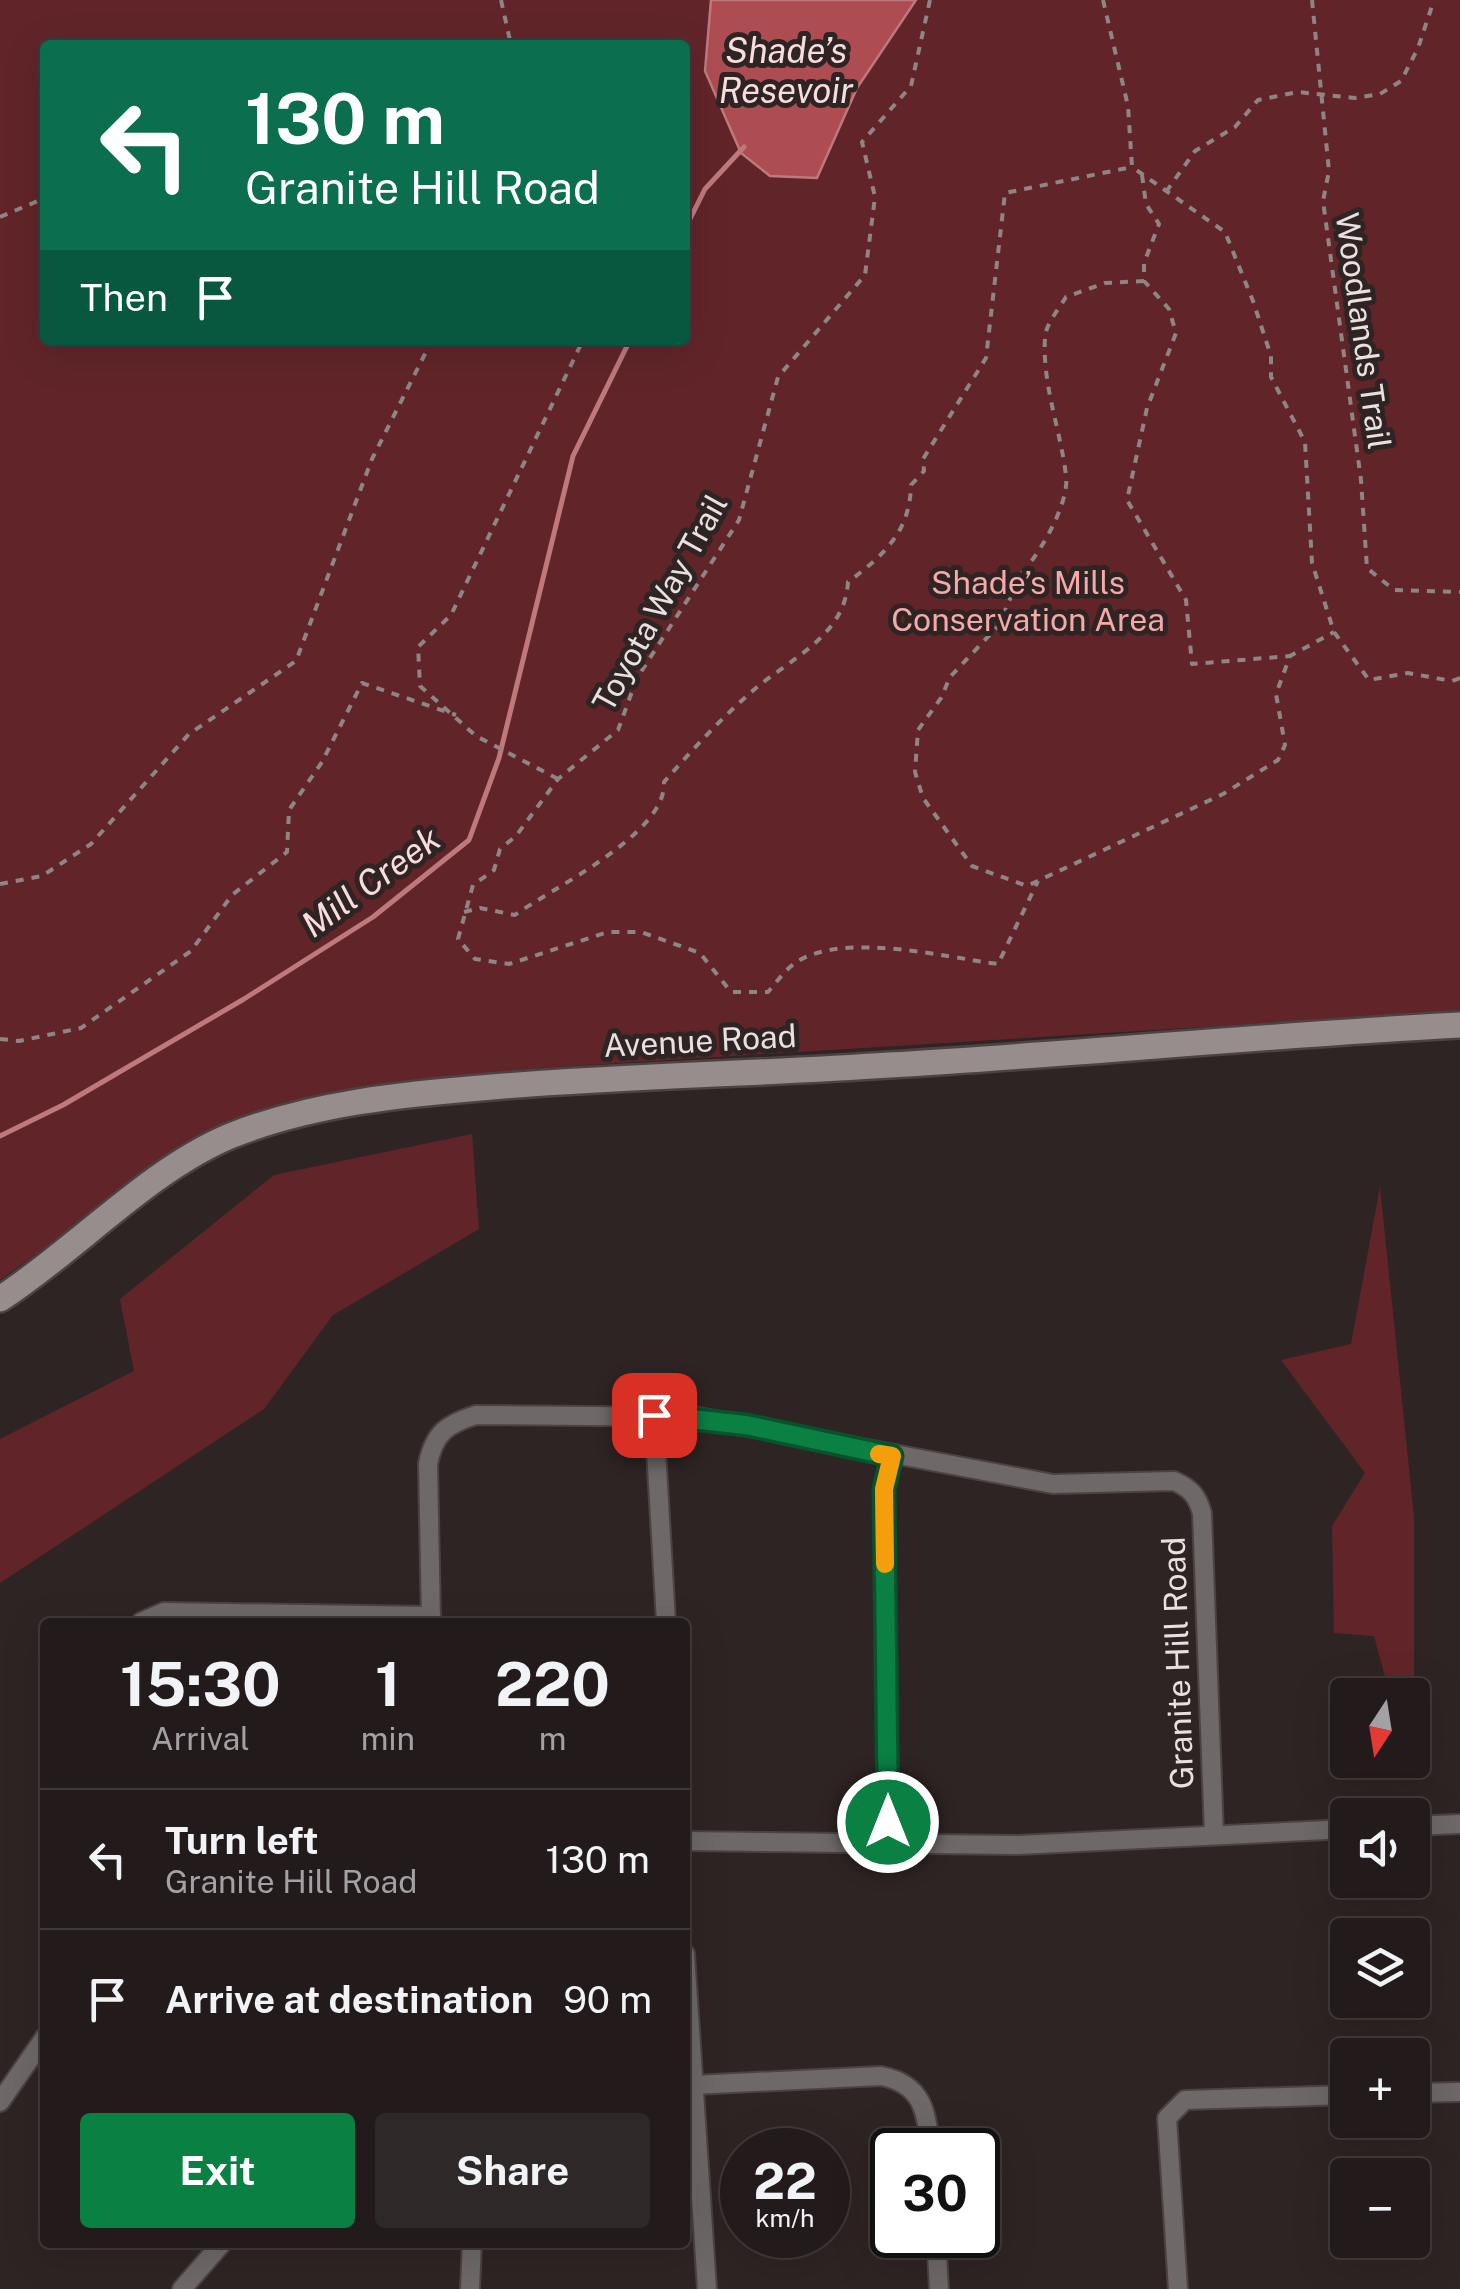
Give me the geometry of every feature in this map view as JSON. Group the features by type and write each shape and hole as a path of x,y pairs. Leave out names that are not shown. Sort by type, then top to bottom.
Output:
{"street":[{"name":"Avenue Road","path":"0,1299 49,1268 180,1164 226,1138 293,1116 372,1100 590,1079 890,1066 1309,1032 1460,1026"},
{"name":"Granite Hill Road","path":"431,1618 428,1464 432,1444 448,1424 476,1415 654,1415 746,1425 1053,1484 1174,1481 1188,1487 1198,1498 1202,1512 1214,1835"},
{"path":"654,1415 666,1618"},
{"path":"888,1844 884,1489 892,1456"},
{"path":"150,1618 164,1612 393,1618"},
{"path":"1430,1825 1460,1824"},
{"path":"690,1841 1018,1845 1330,1830"},
{"path":"0,2102 40,2045"},
{"path":"690,2048 706,2289"},
{"path":"692,2085 881,2076 902,2080 920,2096 928,2128"},
{"path":"1430,2093 1460,2092"},
{"path":"1178,2289 1166,2118 1185,2100 1330,2096"},
{"path":"182,2289 218,2248"},
{"path":"470,2289 472,2248"},
{"path":"937,2258 939,2289"}],"path":[{"path":"502,0 510,40"},
{"name":"Toyota Way Trail","path":"464,912 473,885 494,870 500,849 516,836 558,779 618,730 637,678 739,520 778,377 864,275 875,196 862,142 910,86 930,0"},
{"path":"1104,0 1128,106 1132,167"},
{"name":"Woodlands Trail","path":"1312,0 1329,172 1323,201 1361,480 1367,568 1394,590 1460,592"},
{"path":"1166,192 1194,151 1236,127 1258,100 1298,92 1354,98 1380,94 1401,81 1418,48 1434,0"},
{"path":"1038,882 998,964 874,948 827,950 794,963 768,992 731,992 700,953 641,932 608,932 509,964 475,959 458,940 464,912 480,908 514,914 624,842 651,818 665,793 664,782 757,687 815,647 847,600 848,582 890,545 910,511 910,485 924,471 922,459 986,358 1005,194 1132,167 1225,232 1271,356 1271,376 1305,442 1312,563 1334,632 1368,680 1408,674 1460,678"},
{"path":"1142,174 1146,204 1159,224 1144,263 1144,282 1169,309 1176,333 1146,408 1127,500 1186,600 1192,664 1290,656 1334,632"},
{"path":"0,217 40,200"},
{"path":"1144,282 1105,283 1066,297 1044,334 1054,423 1068,481 1044,544 1024,574 1011,584 1010,599 999,625 950,677 941,698 918,730 915,772 923,798 972,866 1027,886 1038,882 1186,808 1223,794 1278,760 1284,745 1276,694 1290,656"},
{"path":"0,884 42,876 91,844 188,734 296,662 372,459 429,345"},
{"path":"558,779 489,745 420,686 418,647 451,615 582,345"},
{"path":"0,1039 20,1041 81,1028 191,951 232,895 287,852 290,810 322,762 362,683 456,715"}],"green space":[{"name":"Shade’s Mills Conservation Area","path":"0,0 1460,0 1460,1011 540,1068 317,1101 241,1117 204,1135 0,1280"},
{"path":"472,1134 479,1229 333,1315 264,1409 0,1583 0,1439 134,1371 120,1299 274,1175"},
{"path":"1380,1187 1414,1517 1414,1678 1385,1678 1374,1636 1334,1633 1332,1526 1365,1473 1281,1360 1351,1344"}],"water":[{"name":"Shade’s Resevoir","path":"711,0 916,0 857,88 817,178 770,176 741,153 705,71"}],"waterway":[{"name":"Mill Creek","path":"690,219 705,189 744,147"},
{"name":"Mill Creek","path":"0,1136 63,1105 244,999 373,917 469,840 499,758 573,456 628,345"}],"slow traffic":[{"path":"879,1454 892,1456 884,1489 885,1564"}],"route":[{"path":"654,1415 746,1425 892,1456 884,1489 888,1822"}]}
